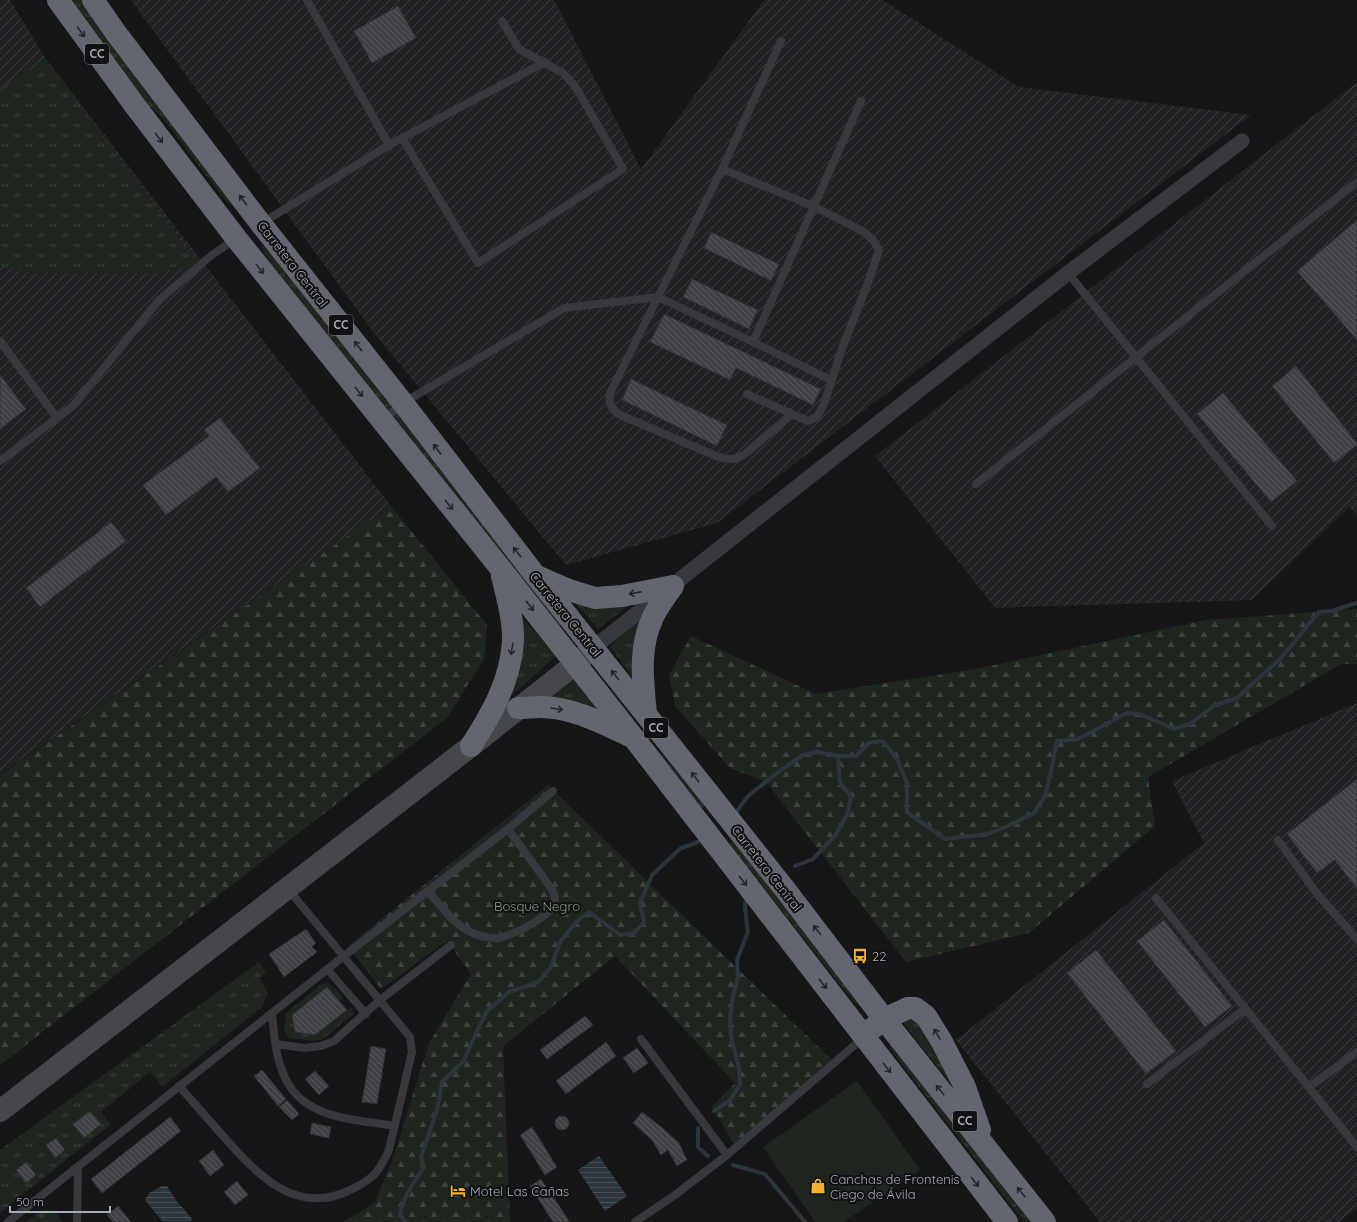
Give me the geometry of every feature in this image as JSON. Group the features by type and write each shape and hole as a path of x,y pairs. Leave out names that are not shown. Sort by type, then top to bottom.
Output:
{"highway":[{"name":"Carretera Central","path":"58,0 136,107 236,238 501,569 633,737 1007,1222"},
{"name":"Carretera Central","path":"93,0 261,224 403,403 535,575 741,834 884,1019 1045,1222"},
{"path":"236,238 261,224"},
{"path":"471,746 492,713 508,676 513,642 510,607 501,569"},
{"path":"535,575 568,590 595,598 622,596 673,586"},
{"path":"646,714 642,664 644,639 653,616 673,586"},
{"path":"518,708 541,707 568,711 598,721 633,737"},
{"path":"863,1037 884,1019 908,1008 915,1008 926,1016 942,1042 965,1087 986,1147"}],"street":[{"path":"0,1111 471,746 1068,273 1242,141"}],"lane":[{"path":"307,0 389,144"},
{"path":"402,138 478,263 623,169 575,86 563,73 519,49 502,21"},
{"path":"781,41 722,169 610,392 609,400 612,408 618,414 716,456 729,460 745,454 792,414"},
{"path":"261,224 389,144 545,62"},
{"path":"753,342 861,101"},
{"path":"722,169 813,206 864,232 873,240 879,250 831,380 824,404 817,417 808,421 747,394"},
{"path":"976,484 1357,182"},
{"path":"0,461 73,406 159,300 212,255 236,238"},
{"path":"1068,273 1272,526"},
{"path":"382,421 403,403 564,308 658,298 831,380"},
{"path":"0,341 57,418"},
{"path":"8,1222 327,969 508,829 553,791"},
{"path":"428,891 460,927 480,935 498,938 518,930 547,914 554,905 555,897 553,891 508,829"},
{"path":"1278,840 1318,895 1357,939"},
{"path":"179,1086 247,1164 276,1187 292,1195 313,1199 338,1196 356,1188 372,1178 382,1164 389,1150 412,1052 410,1037 288,888"},
{"path":"1156,898 1357,1147"},
{"path":"276,1044 304,1048 321,1046 334,1041 380,1000 451,945"},
{"path":"327,969 366,1014"},
{"path":"1146,1084 1245,1009"},
{"path":"272,1013 276,1044 283,1073 293,1092 304,1102 332,1115 395,1126"},
{"path":"635,1222 675,1195 728,1155 863,1037"},
{"path":"641,1039 728,1155"},
{"path":"1309,1087 1357,1052"},
{"path":"77,1222 78,1167"}],"shaded area":[{"path":"0,0 10,0 46,59 391,506 0,774"},
{"path":"131,0 554,0 641,169 764,0 883,0 1019,87 1251,115 717,523 566,565 374,333"},
{"path":"1357,82 1357,515 1349,507 1252,600 995,608 875,456"},
{"path":"1357,703 1357,1208 1339,1222 1100,1222 956,1040 1204,843 1172,781"},
{"path":"599,1156 627,1196 605,1211 578,1170"},
{"path":"162,1186 167,1186 175,1199 193,1220 190,1222 163,1222 145,1200 149,1193"}],"green space":[{"path":"70,0 81,0 238,211 224,199 162,117 145,102"},
{"path":"46,59 199,266 156,273 32,273 0,266 0,90"},
{"path":"260,243 272,256 557,615 561,626 551,620 267,259"},
{"path":"391,506 487,625 484,659 447,718 0,1065 0,775"},
{"path":"567,594 633,602 598,629"},
{"path":"1357,609 1357,664 1341,664 1148,777 1155,826 1029,933 906,962 766,782 730,768 675,706 669,675 691,636 816,694 975,669 1206,620"},
{"path":"650,610 636,683 610,646"},
{"path":"517,612 556,656 504,702"},
{"path":"572,675 605,714 540,699"},
{"path":"637,727 706,804 700,809"},
{"name":"Bosque Negro","path":"548,785 837,1065 735,1146 712,1107 735,1083 615,956 503,1046 510,1222 343,1222 375,1203 395,1152 429,1043 471,974 447,941 381,989 348,946"},
{"path":"735,839 861,1007 854,1002 729,844"},
{"path":"259,962 266,973 259,978 268,993 262,1007 162,1087 150,1072 101,1112 111,1124 0,1213 0,1150"},
{"path":"327,983 333,986 344,998 339,1001 327,988 292,1015 295,1032 315,1035 352,1007 353,1014 322,1040 314,1041 289,1038 284,1030 286,1013 322,984"},
{"path":"916,1016 962,1098 900,1019"},
{"path":"890,1044 1034,1222 1024,1222 893,1053"},
{"path":"857,1081 920,1170 844,1222 815,1222 763,1147"},
{"path":"40,1211 52,1211 60,1217 63,1222 25,1222"}],"building":[{"path":"398,6 416,38 372,63 354,31"},
{"path":"1357,220 1357,340 1297,271"},
{"path":"711,232 779,264 771,281 704,248"},
{"path":"692,279 758,310 749,329 683,297"},
{"path":"664,314 821,389 813,405 736,368 730,380 650,342"},
{"path":"1296,366 1357,443 1357,445 1334,463 1272,386"},
{"path":"0,375 26,409 0,429"},
{"path":"631,379 727,425 717,446 622,400"},
{"path":"1223,393 1297,481 1271,502 1197,414"},
{"path":"220,418 260,468 228,492 216,477 166,515 143,485 209,436 204,430"},
{"path":"111,522 126,541 40,607 26,588"},
{"path":"1357,779 1357,889 1335,860 1317,873 1287,834"},
{"path":"1164,920 1232,1006 1205,1027 1137,941"},
{"path":"306,929 316,943 312,947 317,952 284,977 269,954"},
{"path":"1096,950 1176,1051 1146,1074 1067,973"},
{"path":"327,987 347,1010 315,1035 295,1032 292,1015"},
{"path":"585,1016 593,1025 547,1059 540,1050"},
{"path":"606,1042 616,1056 566,1094 556,1081"},
{"path":"371,1046 386,1049 377,1104 362,1102"},
{"path":"637,1048 648,1063 634,1073 623,1058"},
{"path":"262,1070 286,1099 278,1106 254,1076"},
{"path":"315,1071 329,1086 319,1095 305,1079"},
{"path":"287,1100 299,1114 292,1120 279,1107"},
{"path":"90,1111 101,1124 84,1138 73,1124"},
{"path":"642,1112 679,1143 687,1160 677,1166 668,1150 661,1155 652,1140 633,1123"},
{"path":"559,1116 565,1116 569,1120 569,1126 565,1130 559,1130 555,1126 555,1120"},
{"path":"170,1117 181,1131 102,1193 91,1179"},
{"path":"312,1123 331,1127 329,1138 310,1134"},
{"path":"532,1127 557,1167 545,1175 520,1135"},
{"path":"56,1138 65,1150 55,1158 46,1145"},
{"path":"213,1150 224,1165 210,1176 199,1161"},
{"path":"26,1162 36,1175 26,1183 16,1170"},
{"path":"541,1179 570,1222 553,1222 530,1186"},
{"path":"237,1181 248,1195 235,1205 224,1192"},
{"path":"118,1206 131,1222 113,1222 107,1215"}],"waterway":[{"path":"734,815 748,796 803,755 817,752 838,756 856,756 869,743 883,741 897,759 907,783 907,812 945,839 988,834 1034,813 1045,796 1057,741 1078,739 1127,713 1140,714 1174,729 1190,724 1215,705 1237,698 1281,658 1319,612 1332,611 1357,603"},
{"path":"795,866 813,859 835,836 847,815 851,797 840,782 838,756"},
{"path":"406,1222 400,1215 401,1209 409,1190 424,1168 421,1157 437,1110 442,1082 463,1062 487,1011 509,992 538,982 551,967 560,942 577,921 589,912 620,935 634,933 644,922 640,903 652,875 681,848 696,843 704,838"},
{"path":"714,1111 730,1100 740,1085 739,1068 731,1036 730,1019 733,996 738,978 737,960 748,932 745,908 746,897"},
{"path":"698,1128 698,1147 708,1156"},
{"path":"733,1165 765,1174 805,1222"}],"place":[{"name":"22","path":"860,956"},
{"name":"Canchas de Frontenis Ciego de Ávila","path":"818,1186"},
{"name":"Motel Las Cañas","path":"458,1191"}]}
